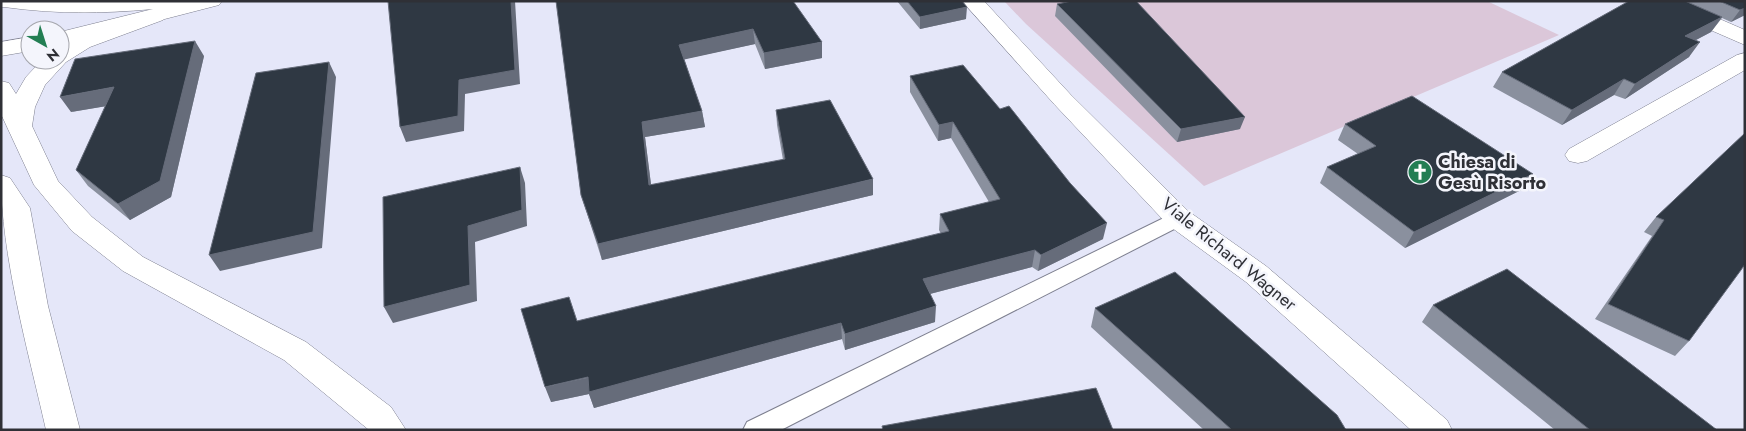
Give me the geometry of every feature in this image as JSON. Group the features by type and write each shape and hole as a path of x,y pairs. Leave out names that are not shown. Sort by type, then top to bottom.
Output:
{"main road":[{"path":"4,1 53,7 105,7 177,1"},
{"path":"70,36 212,1"},
{"name":"Viale Richard Wagner","path":"972,1 1063,100 1178,218 1256,274 1435,430"},
{"path":"1660,1 1745,38"},
{"path":"70,50 82,42 100,34 155,15"},
{"path":"1,49 20,46"},
{"path":"1578,155 1745,60"},
{"path":"19,127 20,110 28,91 47,70"},
{"path":"1,88 47,185 82,224 133,264 295,351 379,417 389,430"},
{"path":"1,184 16,208 33,306 63,430"}],"lane":[{"path":"756,430 1178,218"}],"shaded area":[{"path":"1004,1 1487,1 1559,35 1204,186 1026,24"}],"building":[{"path":"388,1 511,1 515,70 459,80 458,116 400,127"},
{"path":"556,1 793,1 822,42 764,53 753,29 679,45 702,111 642,122 649,185 785,159 776,110 830,100 873,179 598,244 581,195"},
{"path":"907,1 962,1 967,7 920,17"},
{"path":"1072,1 1136,1 1245,117 1181,129 1057,4"},
{"path":"1629,1 1685,1 1722,17 1685,36 1700,42 1635,84 1624,79 1572,110 1502,72"},
{"path":"1719,1 1745,1 1745,8 1740,10"},
{"path":"195,41 160,181 118,204 76,170 114,87 60,97 75,59"},
{"path":"329,62 313,232 209,255 256,73"},
{"path":"963,65 1000,109 1009,106 1070,183 1107,223 1041,255 1035,250 923,279 936,306 845,334 841,323 589,392 588,377 545,387 521,309 569,297 577,321 949,231 940,214 1000,199 953,122 939,125 910,76"},
{"name":"Chiesa di Gesù Risorto","path":"1412,96 1533,174 1414,232 1327,167 1376,146 1345,124"},
{"path":"1745,133 1745,264 1689,341 1608,304 1664,220 1656,217"},
{"path":"520,167 522,210 468,226 470,285 384,307 383,197"},
{"path":"1507,269 1717,430 1590,430 1433,305"},
{"path":"1175,272 1337,415 1346,430 1232,430 1095,308"},
{"path":"1096,388 1113,430 883,430 882,426"}],"place":[{"name":"Chiesa di Gesù Risorto","path":"1420,172"}]}
